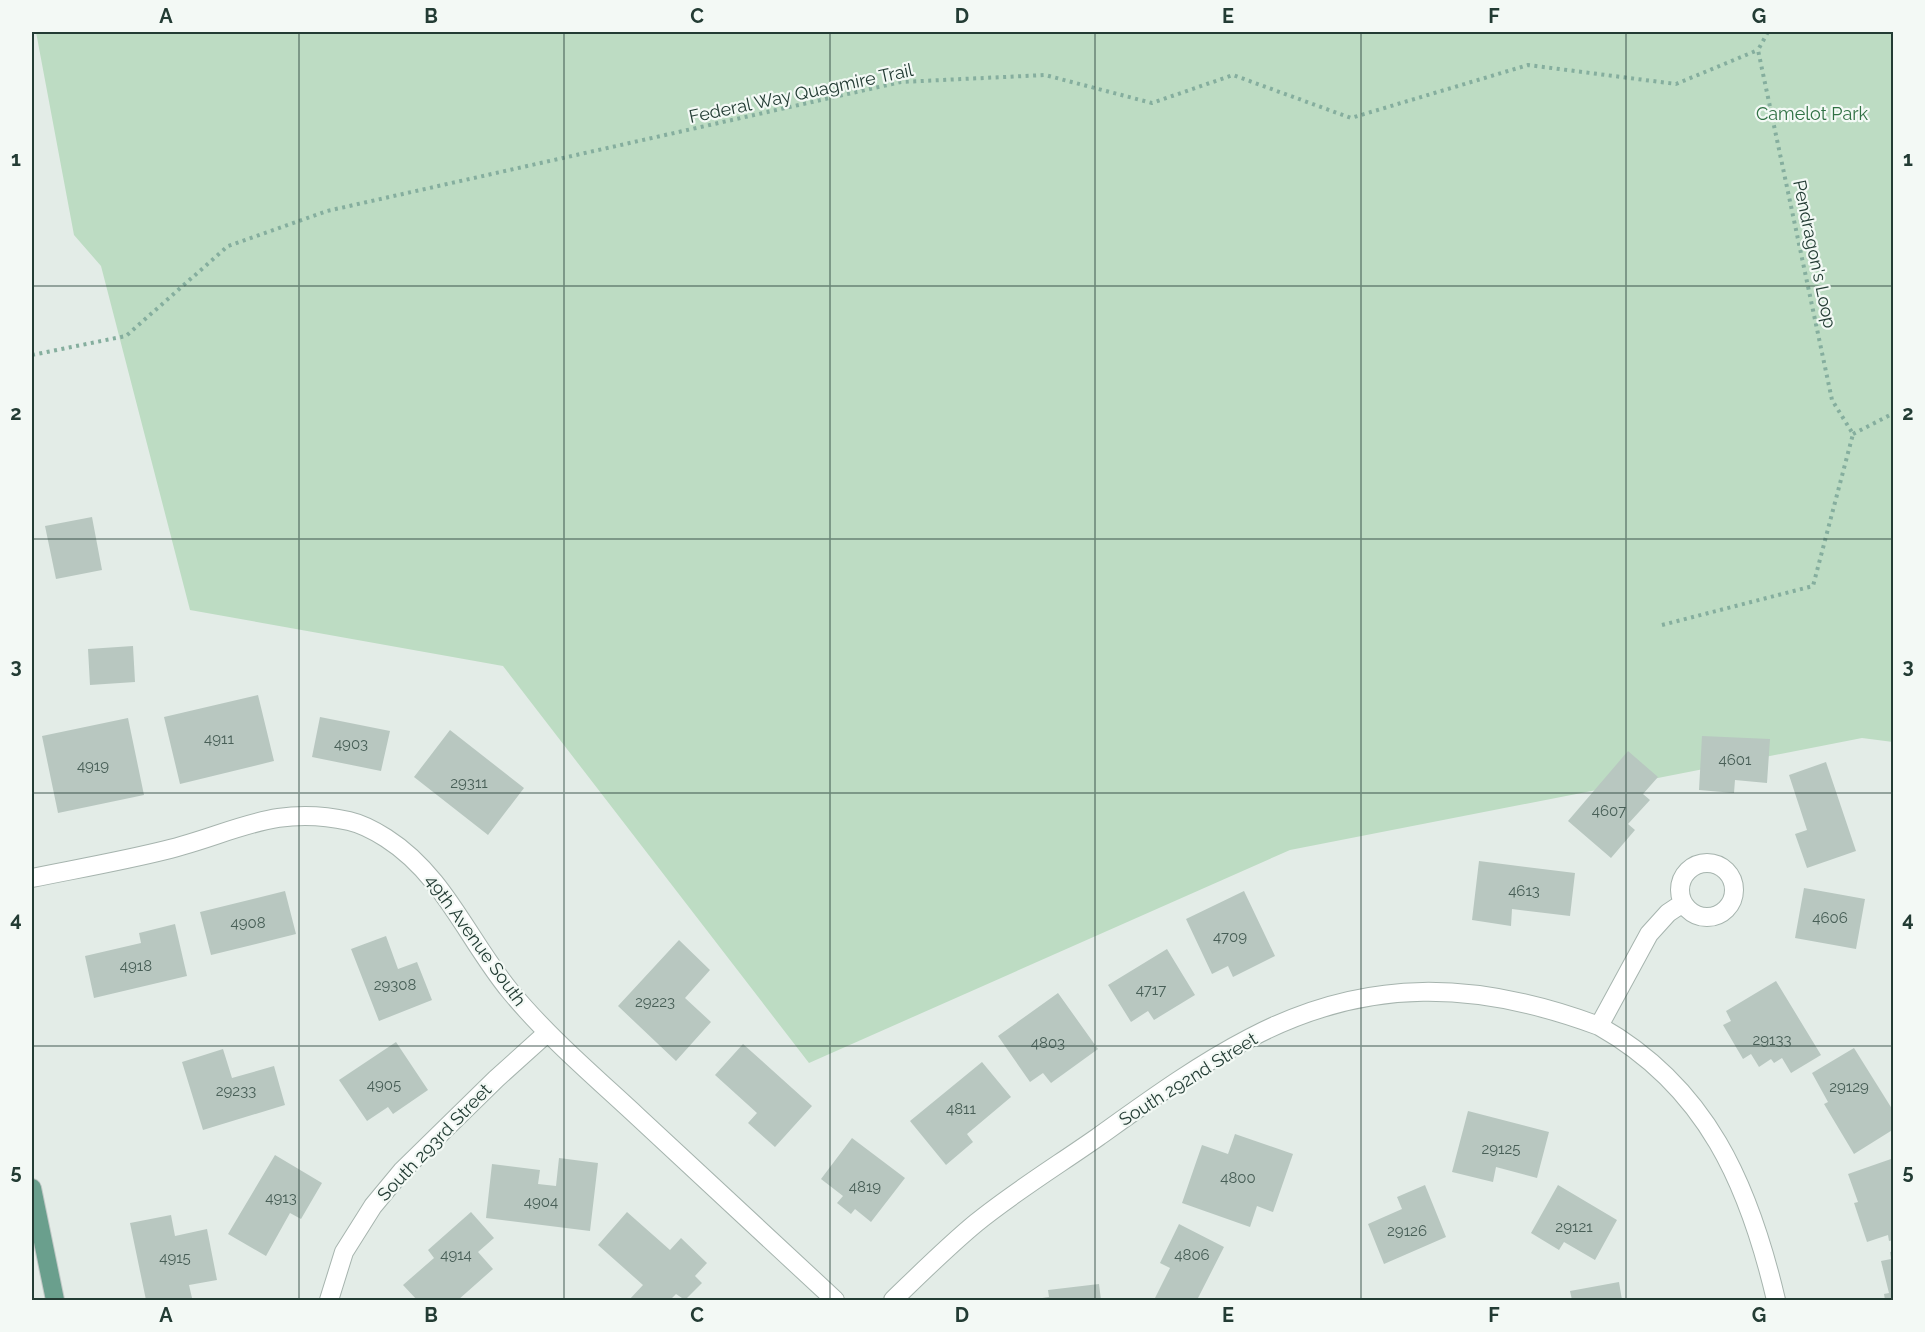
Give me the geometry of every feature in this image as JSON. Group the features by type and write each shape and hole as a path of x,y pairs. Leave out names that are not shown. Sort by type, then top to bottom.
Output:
{"main road":[{"path":"32,1188 55,1300"}],"street":[{"name":"49th Avenue South","path":"32,878 166,850 251,823 282,816 314,815 352,821 377,832 403,849 427,872 441,889 499,977 547,1033 835,1300"},
{"path":"1599,1026 1649,934 1668,913 1683,903"},
{"name":"South 292nd Street","path":"894,1300 976,1223 1160,1093 1250,1038 1294,1018 1362,998 1399,992 1438,991 1520,1001 1557,1010 1599,1026 1623,1039 1673,1083 1696,1109 1721,1145 1733,1169 1760,1238 1776,1300"},
{"name":"South 293rd Street","path":"329,1300 344,1252 373,1206 402,1171 487,1087 547,1033"}],"path":[{"path":"1758,50 1768,32"},
{"name":"Federal Way Quagmire Trail","path":"32,355 126,336 228,246 327,211 901,82 1045,75 1152,103 1233,75 1351,118 1528,65 1676,84 1758,50"},
{"name":"Pendragon's Loop","path":"1758,50 1832,400 1853,434"},
{"path":"1662,625 1813,586 1853,434 1893,414"}],"green space":[{"name":"Camelot Park","path":"36,32 1893,32 1893,742 1862,738 1290,850 809,1063 503,666 190,610 101,266 74,235"}],"building":[{"path":"92,517 102,570 56,579 45,526"},
{"path":"133,646 135,682 90,685 88,649"},
{"path":"258,695 274,761 180,784 164,717"},
{"path":"320,717 390,731 381,771 312,757"},
{"path":"128,718 144,795 58,813 42,736"},
{"path":"450,730 524,788 488,835 414,777"},
{"path":"1702,736 1770,739 1767,783 1735,780 1734,793 1699,790"},
{"path":"1628,751 1658,777 1643,794 1650,800 1628,824 1635,830 1611,858 1568,821"},
{"path":"1826,762 1856,851 1807,868 1795,834 1807,830 1789,775"},
{"path":"1479,861 1575,873 1570,916 1512,909 1511,926 1472,920"},
{"path":"1804,888 1865,899 1856,949 1795,938"},
{"path":"285,891 296,934 211,955 200,912"},
{"path":"1244,891 1275,956 1233,977 1228,966 1212,974 1186,919"},
{"path":"175,924 187,976 94,998 85,956 141,943 139,933"},
{"path":"386,936 398,969 417,962 432,1000 379,1021 351,949"},
{"path":"679,940 710,970 685,998 711,1022 676,1061 618,1006"},
{"path":"1167,949 1195,995 1154,1020 1148,1011 1131,1022 1108,985"},
{"path":"1776,981 1821,1055 1791,1073 1782,1058 1774,1063 1771,1059 1759,1067 1751,1054 1743,1059 1723,1025 1731,1021 1726,1011"},
{"path":"1058,993 1098,1049 1051,1083 1043,1073 1030,1082 998,1036"},
{"path":"396,1042 428,1090 393,1114 388,1107 367,1121 339,1080"},
{"path":"743,1044 812,1106 775,1147 748,1123 757,1113 715,1075"},
{"path":"1854,1048 1894,1112 1894,1129 1854,1154 1824,1104 1828,1102 1812,1073"},
{"path":"223,1049 232,1078 274,1066 285,1105 203,1130 182,1062"},
{"path":"982,1062 1011,1097 967,1134 973,1142 946,1165 910,1121"},
{"path":"1468,1111 1549,1132 1537,1178 1496,1167 1493,1182 1452,1172"},
{"path":"1235,1134 1293,1154 1273,1212 1257,1206 1250,1227 1182,1203 1202,1145 1228,1154"},
{"path":"852,1138 905,1178 871,1222 855,1209 851,1214 837,1203 843,1196 821,1179"},
{"path":"275,1155 322,1183 301,1219 290,1213 266,1256 228,1234"},
{"path":"559,1158 598,1163 590,1231 486,1218 492,1164 540,1170 538,1184 556,1186"},
{"path":"1891,1159 1894,1167 1894,1240 1889,1241 1888,1235 1867,1242 1854,1203 1858,1202 1848,1174"},
{"path":"1425,1185 1446,1237 1384,1264 1368,1224 1402,1209 1397,1197"},
{"path":"1558,1185 1617,1220 1595,1260 1564,1242 1559,1250 1531,1233"},
{"path":"471,1212 494,1238 478,1252 493,1269 458,1300 417,1300 403,1285 434,1258 428,1250"},
{"path":"627,1212 670,1250 681,1238 707,1263 695,1276 702,1283 685,1300 676,1294 670,1300 629,1300 643,1285 598,1245"},
{"path":"171,1215 175,1236 207,1229 217,1280 189,1285 192,1298 146,1300 130,1223"},
{"path":"1179,1224 1224,1247 1197,1300 1154,1300 1170,1268 1160,1263"},
{"path":"1894,1251 1894,1300 1885,1300 1884,1294 1889,1293 1881,1261 1891,1259 1890,1252"},
{"path":"1619,1282 1622,1300 1572,1300 1570,1291"},
{"path":"1099,1284 1101,1300 1029,1300 1049,1297 1048,1290"}]}
